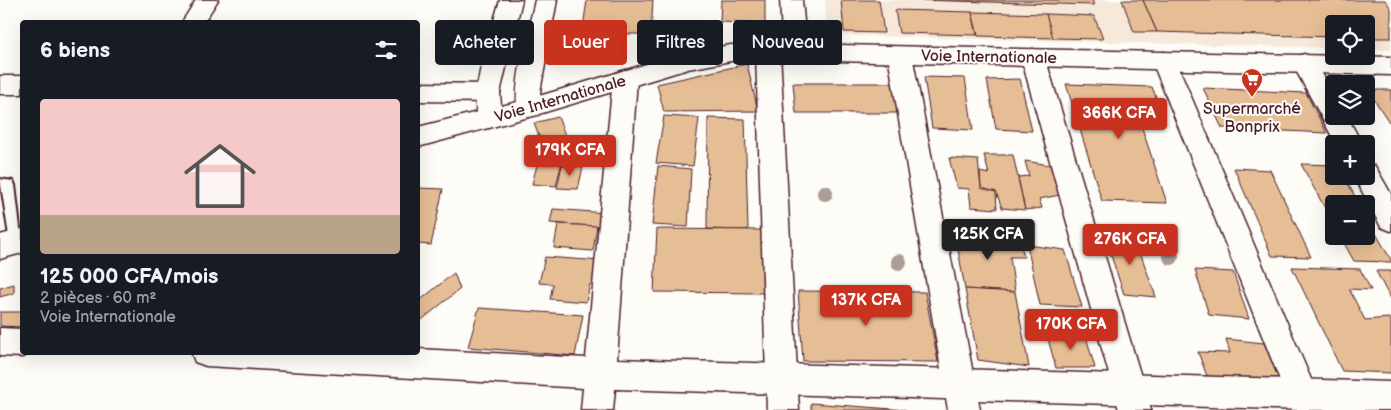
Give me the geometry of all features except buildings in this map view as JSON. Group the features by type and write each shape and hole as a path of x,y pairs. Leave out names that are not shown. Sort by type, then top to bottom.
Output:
{"street":[{"path":"194,20 207,0"},
{"path":"489,118 488,93 511,0"},
{"path":"529,108 528,92 546,0"},
{"path":"788,20 791,0"},
{"name":"Voie Internationale","path":"420,136 529,108 687,61 733,53"},
{"name":"Voie Internationale","path":"842,54 1391,66"},
{"path":"900,55 962,396"},
{"path":"1033,57 1132,399"},
{"path":"1164,61 1305,402"},
{"path":"1304,63 1325,100"},
{"path":"782,65 783,410"},
{"path":"597,410 602,374 625,79"},
{"path":"0,85 20,85"},
{"path":"420,92 488,93"},
{"path":"1372,185 1391,219"},
{"path":"0,342 20,343"},
{"path":"260,355 602,374 782,378 962,396 1305,402 1391,396"}],"lane":[{"path":"0,184 8,185 13,243"}],"shaded area":[{"path":"825,0 1391,0 1391,50 1375,49 1375,15 1325,15 1325,48 842,35 842,20 826,20"}],"place":[{"name":"Supermarché Bonprix","path":"1252,98"}]}
